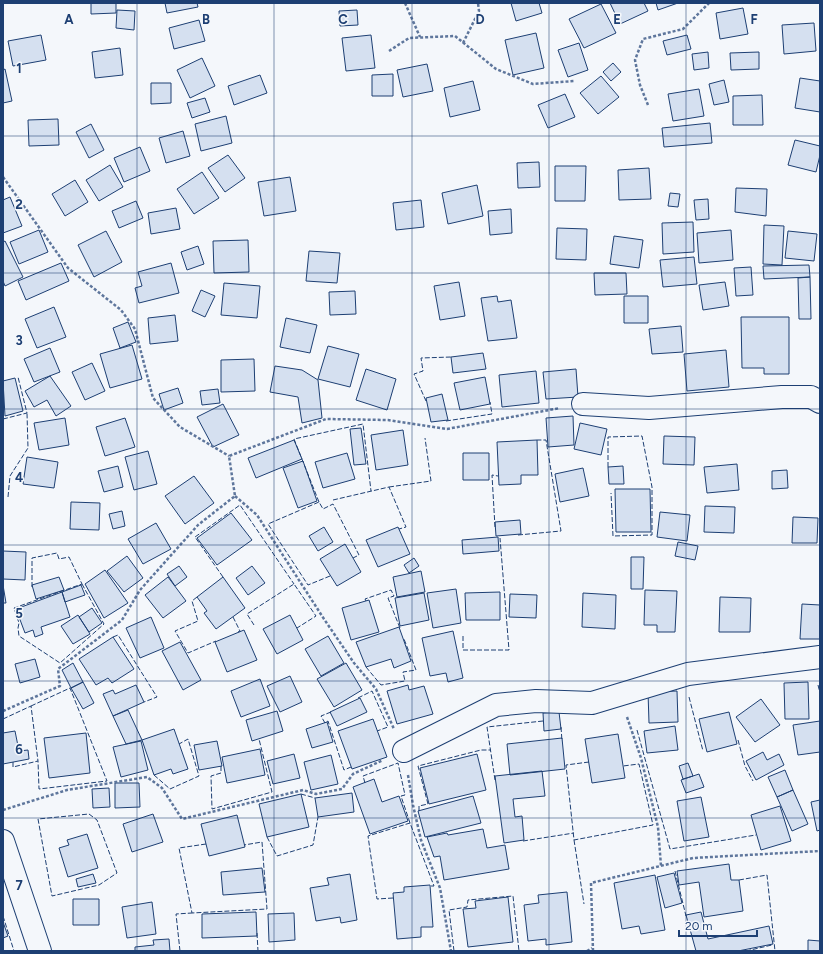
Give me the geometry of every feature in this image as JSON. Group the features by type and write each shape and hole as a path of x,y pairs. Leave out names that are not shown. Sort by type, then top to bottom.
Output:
{"street":[{"path":"583,404 650,408 811,397 820,402"},
{"path":"404,751 496,705 536,700 592,703 688,674 820,657"},
{"path":"3,841 40,951"}],"path":[{"path":"405,3 420,37"},
{"path":"463,43 479,11 478,3"},
{"path":"648,105 640,84 635,60 643,39 683,29 709,3"},
{"path":"389,51 409,38 454,36 496,69 533,84 574,82"},
{"path":"3,177 68,268 121,310 135,329 153,398 180,427 229,456"},
{"path":"229,456 326,418 388,420 447,429 583,404"},
{"path":"229,456 235,496 257,515 354,663 376,689 404,751 413,805 421,840 440,888 450,951"},
{"path":"3,711 60,686 58,669 122,620 140,590 198,525 235,496"},
{"path":"621,695 641,758 658,827 661,866"},
{"path":"3,810 67,790 147,777 162,788 182,819 303,790 316,794 342,789 354,774 404,751"},
{"path":"587,951 593,950 591,883 693,858 820,851"}],"building":[{"path":"91,3 116,3 116,13 91,14"},
{"path":"165,3 197,3 198,7 167,13"},
{"path":"511,3 539,3 542,13 516,21"},
{"path":"610,3 644,3 648,11 620,24"},
{"path":"656,3 678,3 658,10"},
{"path":"601,4 616,33 584,48 569,19"},
{"path":"743,8 748,34 720,39 716,13"},
{"path":"117,10 135,11 134,30 116,28"},
{"path":"357,10 358,25 340,26 339,11"},
{"path":"199,20 205,41 174,49 169,28"},
{"path":"814,23 816,51 784,54 782,25"},
{"path":"536,33 544,68 513,75 505,40"},
{"path":"41,35 46,60 13,66 8,41"},
{"path":"371,35 375,68 346,71 342,38"},
{"path":"687,35 691,49 667,55 663,41"},
{"path":"579,43 588,70 568,77 558,50"},
{"path":"120,48 123,75 95,78 92,52"},
{"path":"708,52 709,68 694,70 692,54"},
{"path":"759,52 759,69 731,70 730,53"},
{"path":"202,58 215,86 190,98 177,70"},
{"path":"613,63 621,72 611,81 603,72"},
{"path":"427,64 433,91 403,97 397,70"},
{"path":"5,69 12,101 3,103 3,70"},
{"path":"393,74 393,96 372,96 372,75"},
{"path":"260,75 267,93 234,105 228,86"},
{"path":"601,76 619,97 598,114 580,93"},
{"path":"800,78 820,81 820,112 795,108"},
{"path":"724,80 729,102 714,105 709,84"},
{"path":"473,81 480,110 450,117 444,88"},
{"path":"151,83 171,83 171,103 151,104"},
{"path":"699,89 704,116 673,121 668,94"},
{"path":"565,94 575,117 548,128 538,105"},
{"path":"762,95 763,125 733,125 733,96"},
{"path":"205,98 210,112 192,118 187,103"},
{"path":"226,116 232,143 201,151 195,124"},
{"path":"58,119 59,145 29,146 28,120"},
{"path":"710,123 712,143 664,147 662,128"},
{"path":"91,124 104,150 89,158 76,132"},
{"path":"183,131 190,156 166,163 159,138"},
{"path":"795,140 820,146 820,155 816,172 788,165"},
{"path":"140,147 150,171 124,182 114,158"},
{"path":"228,155 245,178 225,192 208,168"},
{"path":"539,162 540,187 518,188 517,163"},
{"path":"110,165 123,187 99,201 86,180"},
{"path":"555,166 586,166 585,201 555,201"},
{"path":"649,168 651,199 619,200 618,170"},
{"path":"202,172 219,198 194,214 177,189"},
{"path":"290,177 296,211 264,216 258,182"},
{"path":"75,180 88,202 65,216 52,194"},
{"path":"477,185 483,216 448,224 442,193"},
{"path":"736,188 767,189 766,216 735,212"},
{"path":"670,193 680,194 678,207 668,206"},
{"path":"10,197 22,226 3,233 3,200"},
{"path":"708,199 709,219 696,220 694,200"},
{"path":"421,200 424,227 396,230 393,203"},
{"path":"136,201 143,218 119,228 112,211"},
{"path":"176,208 180,229 151,234 148,213"},
{"path":"511,209 512,233 490,235 488,211"},
{"path":"693,222 694,252 663,254 662,223"},
{"path":"764,225 784,226 782,265 763,264"},
{"path":"557,228 587,229 586,260 556,259"},
{"path":"39,230 48,252 19,264 10,242"},
{"path":"731,230 733,260 699,263 697,233"},
{"path":"106,231 122,262 94,277 78,245"},
{"path":"788,231 817,234 814,261 785,258"},
{"path":"614,236 643,240 639,268 610,264"},
{"path":"248,240 249,272 214,273 213,241"},
{"path":"5,241 23,277 5,286 3,281 3,242"},
{"path":"198,246 204,264 187,270 181,252"},
{"path":"309,251 340,253 337,283 306,281"},
{"path":"694,257 697,284 663,287 660,260"},
{"path":"61,263 69,281 26,300 18,281"},
{"path":"171,263 179,293 139,303 135,288 142,286 138,272"},
{"path":"809,265 810,277 764,279 763,266"},
{"path":"751,267 753,295 736,296 734,268"},
{"path":"594,273 626,273 627,294 595,295"},
{"path":"810,277 811,319 799,319 798,278"},
{"path":"459,282 465,316 440,320 434,286"},
{"path":"725,282 729,306 703,310 699,285"},
{"path":"224,283 260,286 257,318 221,315"},
{"path":"201,290 215,296 205,317 192,311"},
{"path":"355,291 356,314 330,315 329,292"},
{"path":"497,296 498,302 511,300 517,338 488,341 481,298"},
{"path":"624,296 648,296 648,323 624,323"},
{"path":"54,307 66,337 37,348 25,319"},
{"path":"175,315 178,341 150,344 148,318"},
{"path":"741,317 789,317 789,374 764,374 764,368 742,368"},
{"path":"286,318 317,325 310,353 280,347"},
{"path":"128,322 136,342 120,348 113,328"},
{"path":"681,326 683,352 652,354 649,329"},
{"path":"132,345 142,379 110,388 100,354"},
{"path":"328,346 359,354 350,387 318,379"},
{"path":"50,348 60,372 34,382 24,359"},
{"path":"726,350 729,387 687,391 684,354"},
{"path":"483,353 486,369 453,373 451,357"},
{"path":"254,359 255,391 221,392 221,360"},
{"path":"92,363 105,391 85,400 72,372"},
{"path":"275,366 302,370 318,380 322,418 302,423 298,397 270,392"},
{"path":"366,369 396,379 387,410 356,400"},
{"path":"576,369 578,397 546,399 543,372"},
{"path":"536,371 539,403 502,407 499,375"},
{"path":"50,376 71,406 56,416 47,400 34,407 25,391"},
{"path":"485,377 490,404 460,410 454,383"},
{"path":"15,378 23,411 5,416 3,381"},
{"path":"178,388 183,403 164,410 159,394"},
{"path":"218,389 220,403 202,405 200,391"},
{"path":"442,394 448,420 431,422 426,398"},
{"path":"223,404 239,435 213,447 197,417"},
{"path":"573,416 574,445 548,447 546,418"},
{"path":"65,418 69,445 39,450 34,423"},
{"path":"125,418 135,447 105,456 96,427"},
{"path":"580,423 607,429 601,455 574,449"},
{"path":"361,428 366,464 354,465 350,429"},
{"path":"403,430 408,465 376,470 371,435"},
{"path":"664,436 695,437 694,465 663,464"},
{"path":"294,440 302,459 256,478 248,458"},
{"path":"537,440 538,475 521,475 521,484 499,485 497,442"},
{"path":"148,451 157,484 134,490 125,457"},
{"path":"347,453 355,479 323,488 315,462"},
{"path":"463,453 489,453 489,480 463,480"},
{"path":"27,457 58,462 54,488 23,484"},
{"path":"303,461 317,501 298,508 283,468"},
{"path":"737,464 739,490 707,493 704,467"},
{"path":"118,466 123,487 104,492 98,471"},
{"path":"623,466 624,484 609,484 608,467"},
{"path":"583,468 589,496 560,502 555,474"},
{"path":"787,470 788,488 772,489 772,471"},
{"path":"194,476 214,503 185,524 165,496"},
{"path":"615,489 650,489 651,532 616,532"},
{"path":"71,502 100,503 99,530 70,529"},
{"path":"705,506 735,507 734,533 704,532"},
{"path":"122,511 125,526 113,529 109,514"},
{"path":"660,512 690,515 687,541 657,537"},
{"path":"231,513 252,540 217,565 197,538"},
{"path":"793,517 818,518 817,543 792,543"},
{"path":"520,520 521,534 496,536 495,522"},
{"path":"156,523 171,549 143,564 128,539"},
{"path":"324,527 333,542 318,551 309,536"},
{"path":"398,527 410,554 378,567 366,540"},
{"path":"498,537 499,551 463,554 462,540"},
{"path":"678,542 698,546 695,560 675,556"},
{"path":"345,544 361,572 337,586 320,559"},
{"path":"3,551 26,552 25,580 3,579"},
{"path":"127,556 143,578 124,592 107,571"},
{"path":"631,557 644,557 643,589 631,589"},
{"path":"414,558 419,566 409,573 404,565"},
{"path":"179,566 187,577 175,586 167,574"},
{"path":"252,566 265,583 248,595 236,578"},
{"path":"105,570 128,603 104,618 85,584"},
{"path":"421,571 425,592 397,597 393,577"},
{"path":"59,577 64,590 36,599 32,585"},
{"path":"168,577 186,601 163,618 145,595"},
{"path":"223,577 245,608 216,629 204,613 207,611 197,597"},
{"path":"3,585 6,603 3,603"},
{"path":"81,585 85,595 65,602 62,592"},
{"path":"456,589 461,623 433,628 427,593"},
{"path":"645,590 677,591 675,632 657,632 657,625 644,625"},
{"path":"62,592 70,617 41,627 43,634 35,637 33,630 25,633 16,609"},
{"path":"500,592 500,620 466,620 465,593"},
{"path":"424,593 429,620 400,626 395,598"},
{"path":"583,593 616,595 615,629 582,627"},
{"path":"510,594 537,595 536,618 509,617"},
{"path":"720,597 751,598 750,632 719,632"},
{"path":"369,600 379,632 351,640 342,608"},
{"path":"802,604 820,605 820,639 800,639"},
{"path":"92,608 102,623 89,632 79,617"},
{"path":"78,615 90,634 73,644 61,626"},
{"path":"290,615 303,640 277,654 263,629"},
{"path":"151,617 164,648 140,658 126,628"},
{"path":"399,627 411,661 394,668 391,659 366,667 356,642"},
{"path":"244,630 257,660 227,672 215,642"},
{"path":"453,631 463,678 448,682 446,673 430,676 422,638"},
{"path":"328,636 344,663 321,676 305,649"},
{"path":"113,637 134,669 112,683 108,678 96,685 79,659"},
{"path":"180,642 201,680 183,690 162,651"},
{"path":"35,659 40,677 20,683 15,664"},
{"path":"73,663 83,682 71,688 62,670"},
{"path":"346,663 362,690 334,707 317,679"},
{"path":"290,676 302,702 280,712 267,686"},
{"path":"260,679 270,706 241,717 231,691"},
{"path":"83,682 94,703 83,709 71,688"},
{"path":"808,682 809,719 785,719 784,683"},
{"path":"136,685 144,702 113,716 103,694 113,690 115,694"},
{"path":"408,685 409,690 424,686 433,714 397,724 387,691"},
{"path":"677,691 678,722 649,723 648,692"},
{"path":"360,698 367,712 337,726 330,712"},
{"path":"761,699 780,725 755,742 736,717"},
{"path":"128,710 142,740 126,744 113,716"},
{"path":"277,711 283,731 252,741 246,720"},
{"path":"559,712 561,729 544,731 543,713"},
{"path":"729,712 737,744 707,752 699,719"},
{"path":"373,719 387,757 352,769 338,731"},
{"path":"820,721 820,752 798,755 793,725"},
{"path":"327,722 333,742 312,748 306,729"},
{"path":"675,726 678,750 647,753 644,731"},
{"path":"174,729 188,769 173,774 171,769 154,775 142,740"},
{"path":"15,731 19,751 28,750 29,759 3,764 3,733"},
{"path":"86,733 90,773 49,778 44,738"},
{"path":"618,734 625,778 592,783 585,739"},
{"path":"562,738 565,769 510,775 507,744"},
{"path":"141,741 148,770 121,777 113,747"},
{"path":"217,741 222,766 199,770 194,745"},
{"path":"260,749 265,775 227,783 222,757"},
{"path":"763,752 767,760 779,754 784,765 756,780 746,761"},
{"path":"294,754 300,778 273,784 267,761"},
{"path":"477,754 486,790 429,804 420,768"},
{"path":"331,755 338,784 311,790 304,762"},
{"path":"688,763 693,776 683,779 679,766"},
{"path":"785,770 793,790 777,797 768,777"},
{"path":"542,771 545,796 513,799 515,817 522,816 524,840 504,843 495,776"},
{"path":"699,774 704,787 686,793 681,780"},
{"path":"374,779 382,802 399,796 408,821 370,834 353,787"},
{"path":"115,783 139,783 140,807 115,808"},
{"path":"109,788 110,807 93,808 92,789"},
{"path":"793,790 808,824 792,831 777,797"},
{"path":"352,793 354,812 318,817 315,798"},
{"path":"301,794 309,827 267,837 259,804"},
{"path":"473,796 481,823 425,837 418,811"},
{"path":"701,797 709,837 684,841 677,801"},
{"path":"820,800 820,830 817,831 811,802"},
{"path":"780,806 791,841 761,850 751,815"},
{"path":"153,814 163,842 132,852 123,824"},
{"path":"237,815 245,847 209,856 201,824"},
{"path":"483,829 487,848 505,845 509,869 444,880 440,856 434,857 427,837"},
{"path":"87,834 98,868 68,877 59,848 69,845 67,840"},
{"path":"729,864 731,880 739,880 743,911 704,917 699,882 679,885 677,871"},
{"path":"262,868 265,892 223,895 221,872"},
{"path":"674,873 682,903 665,908 657,877"},
{"path":"93,874 96,883 78,887 76,879"},
{"path":"350,874 357,920 341,923 340,917 316,921 310,888 329,885 327,878"},
{"path":"655,875 665,930 641,934 639,926 622,929 614,883"},
{"path":"430,885 433,927 421,927 421,937 397,939 393,893 404,892 404,887"},
{"path":"567,892 572,942 546,945 546,939 528,941 524,905 539,903 538,895"},
{"path":"508,897 513,942 468,947 463,909 476,908 475,901"},
{"path":"73,899 99,899 99,925 73,925"},
{"path":"152,902 156,934 127,938 122,907"},
{"path":"256,912 257,936 202,938 202,914"},
{"path":"701,912 708,939 769,926 773,944 738,951 696,951 686,915"},
{"path":"294,913 295,940 269,942 268,914"},
{"path":"3,922 8,936 3,938"},
{"path":"169,939 170,951 135,951 135,947 154,945 153,940"},
{"path":"808,940 820,941 820,951 808,951"}],"fence":[{"path":"426,401 414,374 423,371 421,358 451,357"},
{"path":"3,419 27,413 18,377"},
{"path":"446,421 492,414 490,402"},
{"path":"8,497 10,476 28,448 27,413"},
{"path":"319,502 294,439 363,424 371,491"},
{"path":"608,467 608,437 642,436 652,487 652,535 613,536 611,493"},
{"path":"389,487 431,481 425,438"},
{"path":"518,535 561,531 546,440 537,440"},
{"path":"495,527 492,475 498,476"},
{"path":"333,500 389,487 406,527 399,529"},
{"path":"330,576 308,585 268,524 319,502 323,509 333,504 359,555 353,558"},
{"path":"223,577 195,537 240,505 294,584"},
{"path":"463,636 463,650 509,650 500,538"},
{"path":"32,587 32,558 57,553 59,559 69,557 82,584"},
{"path":"82,584 104,624 60,663 19,636 19,623 14,608 82,584"},
{"path":"254,625 247,614 294,584 316,616 297,628"},
{"path":"366,601 365,599 391,590 394,596 388,598 400,628"},
{"path":"197,597 192,601 198,621 175,631 188,653 216,641"},
{"path":"233,617 240,631 238,632"},
{"path":"113,637 118,635 157,697 144,702"},
{"path":"366,667 381,685 405,681 403,672 416,670 404,639"},
{"path":"818,685 820,693"},
{"path":"31,706 70,688 107,781 39,789 38,761"},
{"path":"358,698 372,691 388,727 377,731"},
{"path":"689,697 703,751"},
{"path":"3,719 31,706 38,761 13,767 13,762"},
{"path":"331,712 321,716 325,723 328,721 344,770 351,767"},
{"path":"495,780 487,727 543,721"},
{"path":"561,727 562,741"},
{"path":"637,730 670,849 756,835"},
{"path":"154,775 170,789 199,776 188,739 179,744"},
{"path":"221,766 221,773 211,776 212,809 272,792 259,739"},
{"path":"738,740 745,766 753,781"},
{"path":"419,811 419,806 428,804 418,766 481,750 491,750"},
{"path":"589,762 566,765 574,840 653,825 639,764 623,766"},
{"path":"365,783 363,776 398,763 405,795 401,796 410,823"},
{"path":"301,794 315,798"},
{"path":"89,814 97,820 117,873 99,885 52,896 38,819 89,814"},
{"path":"267,837 277,856 313,845 318,817"},
{"path":"393,898 377,899 368,836 410,823 434,886 430,886"},
{"path":"523,841 574,833"},
{"path":"574,840 584,904"},
{"path":"206,844 179,848 192,913 267,909 262,842 244,845"},
{"path":"675,871 686,916"},
{"path":"739,880 767,875 775,951"},
{"path":"454,951 449,910 467,907 468,900 513,896 519,951"},
{"path":"180,951 176,914 192,913"},
{"path":"3,916 14,951"},
{"path":"257,933 258,951"},
{"path":"746,951 772,945"}]}
